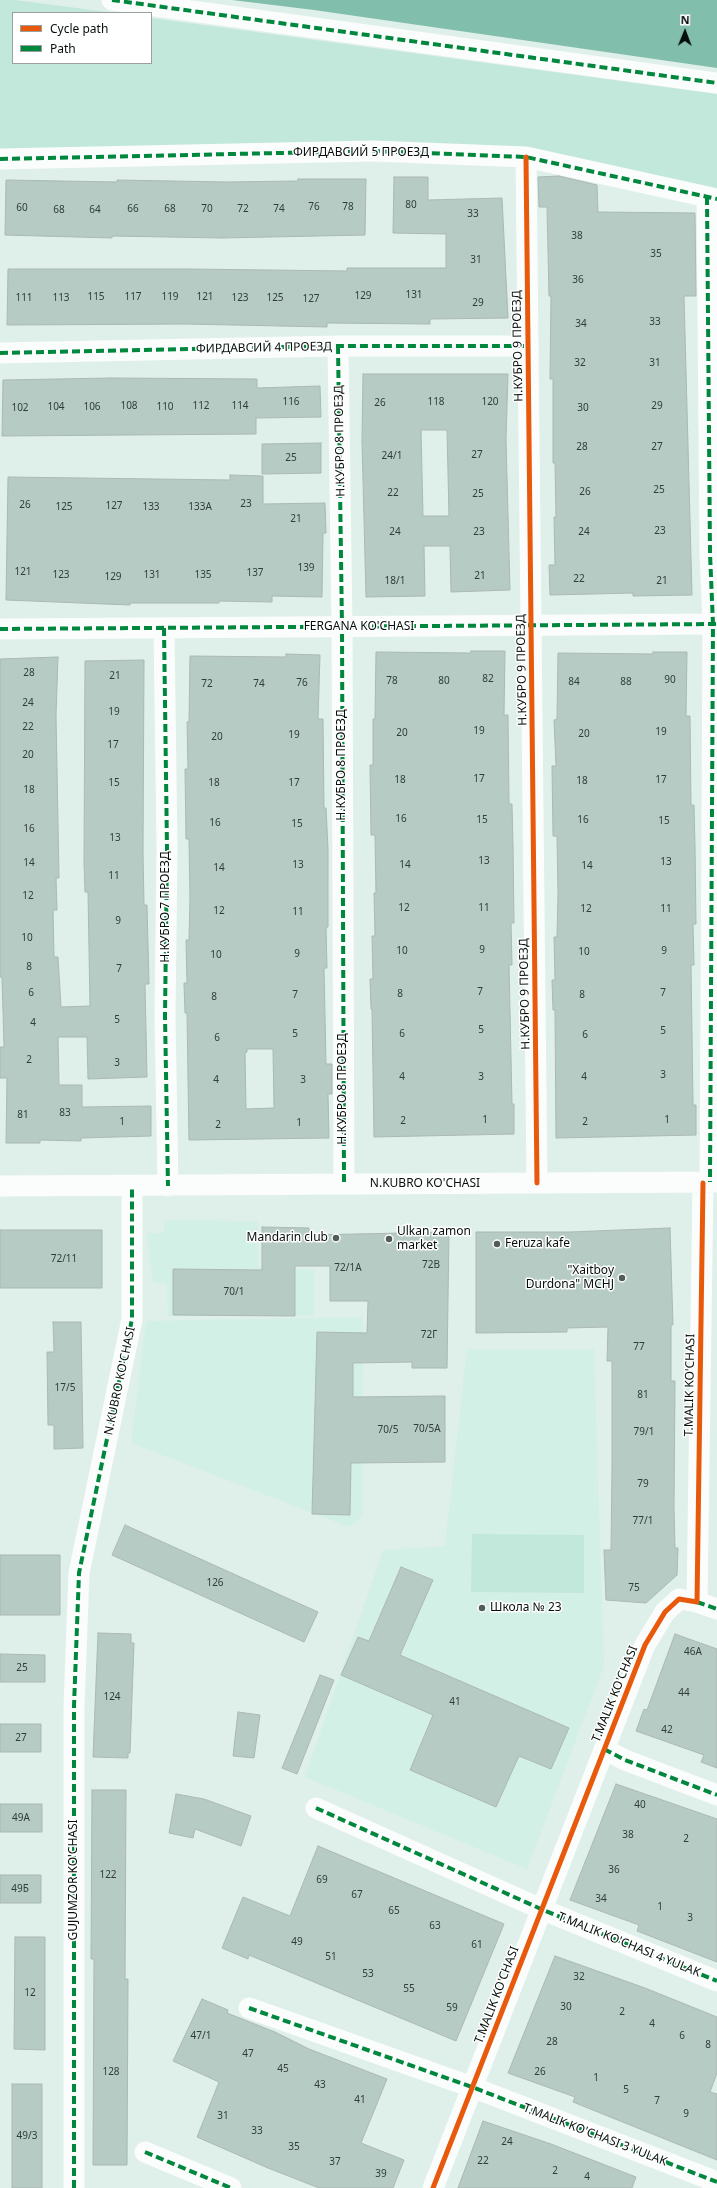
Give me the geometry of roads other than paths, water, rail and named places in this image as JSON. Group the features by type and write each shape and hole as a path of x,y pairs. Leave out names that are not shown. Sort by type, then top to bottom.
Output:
{"street":[{"path":"112,0 717,83"},
{"name":"ФИРДАВСИЙ 5 ПРОЕЗД","path":"0,159 373,151 526,157 712,198"},
{"name":"Н.КУБРО 9 ПРОЕЗД","path":"526,157 537,1183"},
{"name":"T.MALIK KO'CHASI","path":"433,2188 540,1909 645,1645 665,1612 679,1599 697,1602 710,1182 715,624 710,553 712,198"},
{"name":"ФИРДАВСИЙ 4 ПРОЕЗД","path":"0,353 338,346 528,346"},
{"name":"Н.КУБРО 8 ПРОЕЗД","path":"338,346 342,627 344,1184"},
{"name":"FERGANA KO'CHASI","path":"0,629 715,624"},
{"name":"Н.КУБРО 7 ПРОЕЗД","path":"164,628 166,849 165,1016 168,1186"},
{"name":"N.KUBRO KO'CHASI","path":"0,1186 710,1182"},
{"name":"N.KUBRO KO'CHASI","path":"79,1573 132,1319 132,1186"},
{"name":"GUJUMZOR KO'CHASI","path":"74,2188 74,1706 79,1573"},
{"path":"697,1602 717,1609"},
{"path":"604,1748 625,1760 717,1795"},
{"path":"316,1808 540,1909"},
{"name":"T.MALIK KO'CHASI 4 YULAK","path":"540,1909 717,1981"},
{"path":"249,2008 472,2087"},
{"name":"T.MALIK KO'CHASI 3 YULAK","path":"472,2087 717,2182"},
{"path":"146,2152 231,2188"}],"place":[{"name":"Mandarin club","path":"336,1238"},
{"name":"Ulkan zamon market","path":"389,1239"},
{"name":"Feruza kafe","path":"497,1244"},
{"name":"\"Xaitboy Durdona\" MCHJ","path":"622,1278"},
{"name":"Школа № 23","path":"482,1608"}]}
